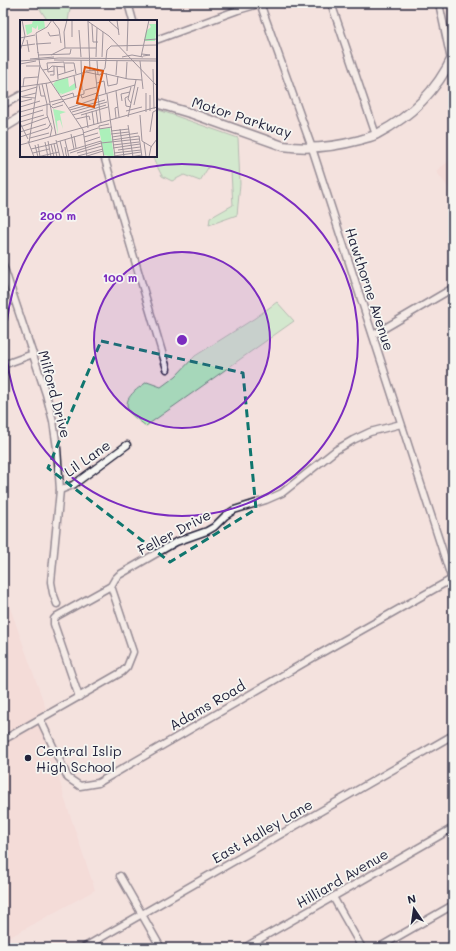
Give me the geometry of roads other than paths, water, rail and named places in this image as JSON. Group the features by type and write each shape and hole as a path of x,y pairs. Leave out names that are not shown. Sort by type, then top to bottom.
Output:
{"main road":[{"name":"Motor Parkway","path":"157,101 283,146 312,148 334,146 376,135 410,112 439,81 452,58"},
{"path":"3,128 20,118"}],"street":[{"path":"128,3 133,20"},
{"path":"157,40 261,3"},
{"name":"Hawthorne Avenue","path":"261,3 312,148 452,581"},
{"path":"331,3 376,135"},
{"path":"439,3 452,58"},
{"path":"3,105 20,96"},
{"path":"104,157 167,369"},
{"name":"Milford Drive","path":"3,265 46,394 53,420 60,490 51,582 57,604"},
{"path":"373,335 453,288"},
{"path":"3,365 33,354"},
{"name":"Feller Drive","path":"79,697 54,624 54,619 57,616 111,586 119,575 176,542 207,531 234,510 266,500 282,493 336,450 349,442 370,432 401,424"},
{"name":"Lil Lane","path":"60,490 73,485 127,445"},
{"name":"Adams Road","path":"40,719 68,778 80,786 98,783 314,657 452,581"},
{"path":"3,740 122,672 127,667 133,652 111,586"},
{"name":"East Halley Lane","path":"83,948 453,735"},
{"name":"Hilliard Avenue","path":"244,948 453,828"},
{"path":"120,876 161,948"},
{"path":"333,897 362,948"},
{"path":"378,948 453,905"}],"place":[{"name":"Central Islip High School","path":"28,758"}]}
